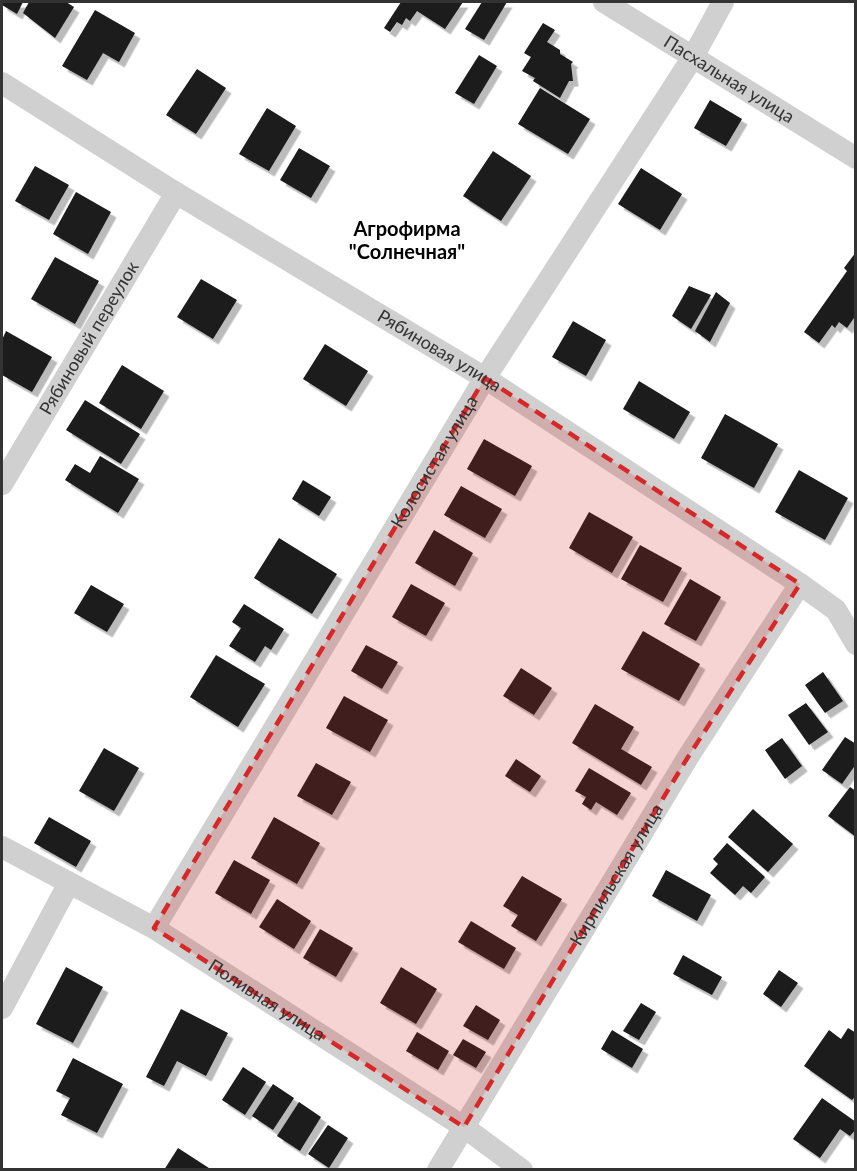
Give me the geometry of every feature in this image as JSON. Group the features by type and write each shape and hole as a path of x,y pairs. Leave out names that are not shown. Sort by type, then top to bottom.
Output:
{"street":[{"name":"Пасхальная улица","path":"604,2 855,158"},
{"name":"Колосистая улица","path":"154,928 484,378 693,57 723,2"},
{"name":"Рябиновая улица","path":"2,83 176,193 484,378 800,584 836,610 855,644"},
{"name":"Рябиновый переулок","path":"2,484 176,193"},
{"name":"Кирпильская улица","path":"438,1170 688,757 800,584"},
{"name":"Поливная улица","path":"2,847 154,928 464,1127 522,1170"},
{"path":"2,1008 69,883"}],"highlighted area":[{"path":"485,378 800,584 688,757 464,1127 154,928"}],"building":[{"path":"2,2 23,2 17,14 2,5"},
{"path":"29,2 66,2 74,7 55,38 23,13"},
{"path":"401,2 463,2 445,29 417,11 410,21 406,18 402,25 397,22 390,32 384,28"},
{"path":"482,2 507,2 484,40 465,29"},
{"path":"95,10 135,33 119,62 103,53 87,80 62,66"},
{"path":"543,23 555,30 547,42 573,62 571,64 573,81 569,81 560,98 533,81 535,78 522,71 531,57 524,53"},
{"path":"479,55 497,66 474,104 455,93"},
{"path":"197,69 226,88 196,134 166,115"},
{"path":"540,88 590,119 568,154 518,124"},
{"path":"710,100 742,119 726,146 694,128"},
{"path":"267,108 296,126 269,171 239,154"},
{"path":"299,148 330,166 311,198 280,180"},
{"path":"493,151 531,176 501,221 463,196"},
{"path":"35,166 69,185 49,220 15,201"},
{"path":"641,168 682,194 660,230 618,204"},
{"path":"76,192 111,212 88,254 53,234"},
{"path":"856,252 856,315 847,328 839,322 835,328 832,325 819,343 804,332 847,271 844,268"},
{"path":"55,257 99,281 75,324 31,299"},
{"path":"201,279 237,300 213,339 177,317"},
{"path":"689,286 711,295 691,329 672,316"},
{"path":"716,292 730,303 710,342 695,331"},
{"path":"573,321 606,340 586,376 552,357"},
{"path":"6,331 52,357 32,392 2,375 2,340"},
{"path":"325,344 368,371 346,406 303,379"},
{"path":"122,365 164,391 141,429 99,403"},
{"path":"639,381 690,412 674,439 623,409"},
{"path":"85,400 140,434 121,464 66,430"},
{"path":"725,414 778,444 754,488 701,458"},
{"path":"484,439 532,466 515,496 467,469"},
{"path":"100,456 139,479 118,513 65,480 75,464 90,473"},
{"path":"799,470 848,498 825,540 775,512"},
{"path":"303,480 331,497 319,516 292,499"},
{"path":"461,486 502,509 485,538 444,515"},
{"path":"589,512 633,537 612,573 569,548"},
{"path":"434,530 473,553 455,586 415,563"},
{"path":"279,538 337,574 312,614 254,578"},
{"path":"640,545 682,568 663,602 621,579"},
{"path":"690,579 721,597 696,641 664,624"},
{"path":"411,584 445,603 426,636 392,617"},
{"path":"91,585 124,604 107,632 74,613"},
{"path":"244,604 284,629 271,650 265,646 255,662 229,646 241,628 232,622"},
{"path":"643,631 700,664 679,701 621,669"},
{"path":"366,645 398,662 382,689 351,671"},
{"path":"216,655 265,684 238,727 190,697"},
{"path":"521,668 552,688 534,715 503,696"},
{"path":"823,672 843,701 825,713 805,685"},
{"path":"344,696 388,720 370,752 326,728"},
{"path":"806,703 828,732 809,745 788,715"},
{"path":"595,704 634,727 621,749 652,767 641,785 572,743"},
{"path":"845,737 856,744 856,764 842,784 822,770"},
{"path":"782,738 802,766 785,779 765,750"},
{"path":"104,748 139,768 114,811 79,791"},
{"path":"516,759 541,776 530,792 505,776"},
{"path":"316,763 351,782 332,815 297,796"},
{"path":"589,768 631,793 617,815 596,802 591,810 582,804 586,797 575,791"},
{"path":"850,787 856,791 856,837 828,816"},
{"path":"753,809 793,844 768,872 728,837"},
{"path":"49,817 91,841 76,867 34,843"},
{"path":"274,817 320,843 297,884 251,858"},
{"path":"727,843 765,877 751,893 743,886 735,895 710,873 718,864 713,859"},
{"path":"234,860 270,880 251,914 215,893"},
{"path":"666,870 711,895 697,921 652,896"},
{"path":"522,876 562,899 536,941 511,926 518,915 503,906"},
{"path":"277,899 311,921 294,949 259,927"},
{"path":"471,921 516,948 504,969 458,942"},
{"path":"320,929 353,948 336,977 303,958"},
{"path":"683,955 722,977 712,995 673,974"},
{"path":"66,967 103,987 73,1043 36,1024"},
{"path":"401,967 437,989 416,1024 380,1003"},
{"path":"779,970 798,983 781,1007 763,994"},
{"path":"641,1003 656,1012 639,1040 623,1031"},
{"path":"476,1005 500,1020 488,1040 463,1026"},
{"path":"181,1009 228,1033 206,1076 177,1061 164,1086 146,1077"},
{"path":"848,1028 856,1033 856,1096 852,1100 804,1066 829,1030 841,1039"},
{"path":"612,1030 643,1049 632,1068 601,1049"},
{"path":"417,1032 449,1051 438,1070 406,1051"},
{"path":"463,1039 486,1052 476,1068 453,1055"},
{"path":"73,1058 123,1084 97,1133 61,1115 70,1098 56,1091"},
{"path":"243,1067 266,1082 245,1115 222,1100"},
{"path":"273,1084 294,1098 273,1130 252,1116"},
{"path":"822,1098 856,1122 856,1129 850,1136 840,1129 820,1158 793,1139"},
{"path":"299,1102 321,1117 300,1151 277,1136"},
{"path":"328,1125 348,1138 329,1168 308,1154"},
{"path":"178,1148 212,1170 164,1170"}],"district":[{"name":"Агрофирма \"Солнечная\"","path":"407,240"}]}
